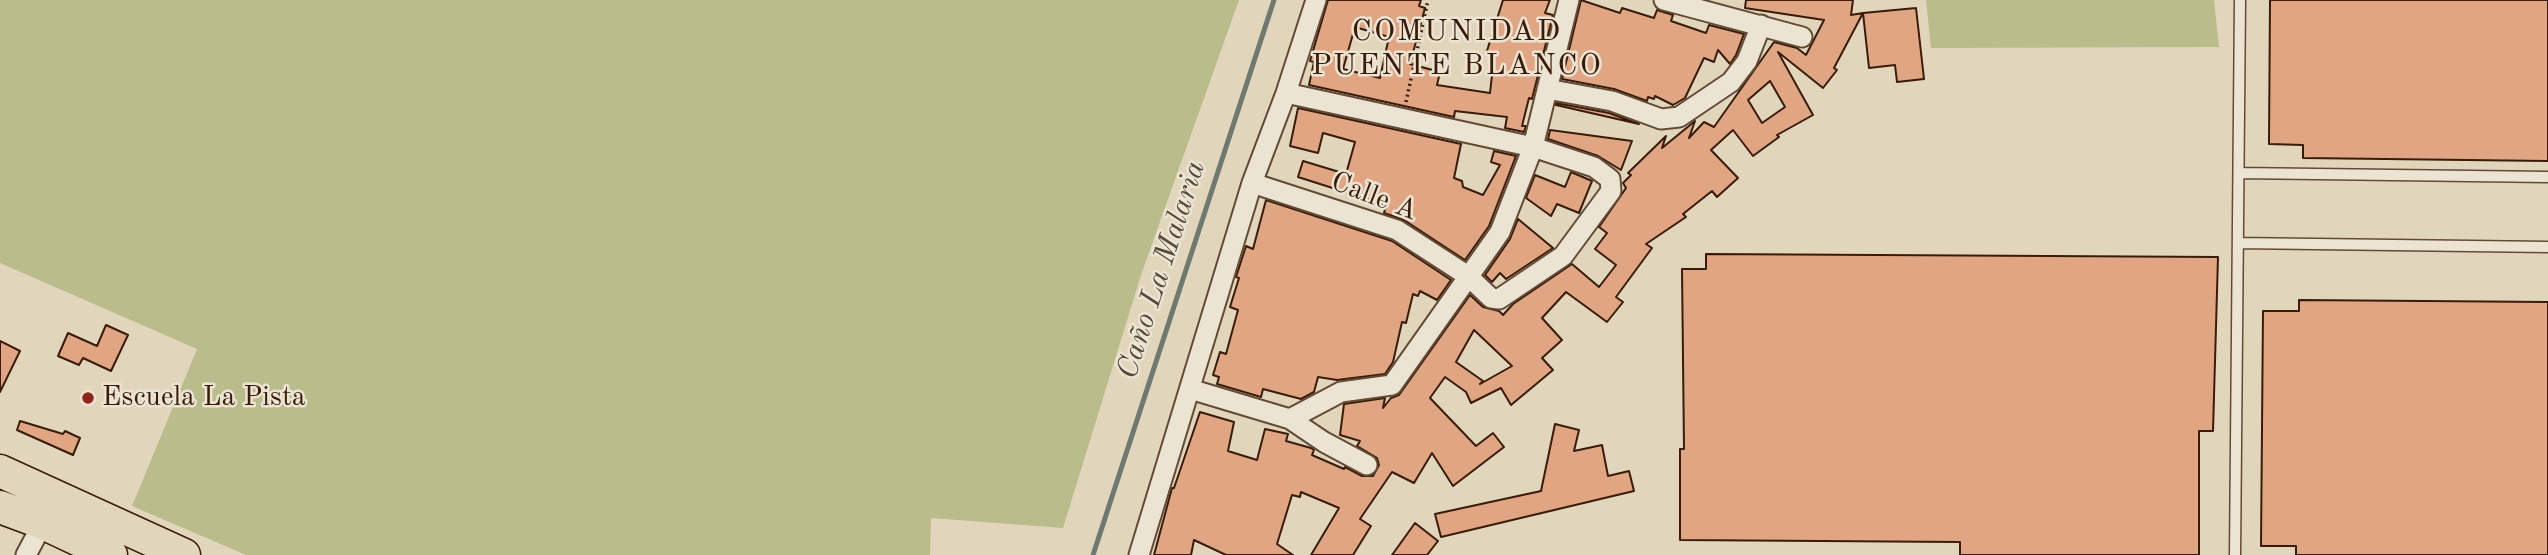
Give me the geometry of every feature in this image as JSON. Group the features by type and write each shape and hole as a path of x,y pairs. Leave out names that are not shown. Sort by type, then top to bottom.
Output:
{"main road":[{"path":"0,471 184,555"},
{"path":"0,507 43,523 111,555"}],"street":[{"path":"1139,555 1252,183 1286,93 1315,0"},
{"path":"1290,419 1341,392 1392,385 1500,232 1532,147 1569,0"},
{"path":"1664,0 1701,5 1802,37"},
{"path":"1548,89 1612,101 1661,119 1679,117 1731,82 1747,61 1761,25"},
{"path":"1286,93 1532,147"},
{"name":"Calle A","path":"1252,183 1397,230 1468,276 1492,298 1499,299 1563,256 1611,191 1610,179 1594,167 1532,147"},
{"path":"1190,389 1290,419 1367,465"},
{"path":"26,555 43,523"}],"lane":[{"path":"2235,555 2240,0"},
{"path":"2239,173 2548,177"},
{"path":"2238,243 2548,247"}],"path":[{"path":"1402,118 1428,0"}],"green space":[{"path":"0,0 1239,0 1141,275 1063,528 931,518 930,555 246,555 132,506 197,349 0,263"},
{"path":"1926,0 2214,0 2219,47 1931,48"}],"building":[{"path":"1328,0 1421,0 1419,6 1425,8 1410,64 1440,72 1437,85 1490,93 1494,57 1486,54 1503,0 1550,0 1545,13 1553,15 1532,99 1529,98 1522,126 1526,126 1524,132 1505,128 1507,117 1455,111 1454,117 1309,85 1314,62 1310,61","holes":["1355,27 1389,37 1380,78 1343,69"]},
{"path":"1581,0 1620,13 1622,8 1654,18 1657,10 1673,15 1671,21 1706,33 1709,25 1744,34 1730,64 1718,50 1714,62 1704,58 1685,98 1673,105 1655,96 1654,99 1648,97 1647,101 1614,89 1562,79"},
{"path":"1746,0 1853,0 1851,15 1863,13 1834,68 1837,70 1823,88 1778,52 1813,115 1777,135 1779,137 1753,156 1733,130 1711,150 1738,178 1717,197 1712,191 1683,214 1686,217 1646,244 1652,248 1616,297 1623,302 1607,322 1566,292 1542,318 1562,340 1542,358 1553,370 1511,405 1501,388 1471,403 1466,392 1445,377 1430,398 1476,446 1493,433 1504,447 1453,486 1432,453 1414,483 1392,472 1360,519 1371,526 1353,555 1311,555 1339,508 1301,492 1300,497 1292,495 1277,544 1293,555 1226,555 1194,540 1191,555 1154,555 1172,488 1200,412 1234,422 1228,451 1257,460 1265,429 1288,434 1286,441 1311,448 1314,450 1312,455 1344,469 1345,467 1362,476 1373,476 1379,465 1377,458 1357,446 1360,441 1340,435 1344,404 1385,398 1383,408 1391,398 1399,395 1470,295 1483,307 1499,311 1503,315 1513,304 1572,264 1599,287 1616,265 1595,249 1607,233 1599,227 1626,188 1623,183 1631,175 1628,173 1666,136 1662,148 1695,121 1689,138 1704,122 1714,127 1774,42 1797,48 1806,55 1824,20 1745,8","holes":["1770,81 1785,107 1762,123 1748,100","1474,330 1512,366 1480,384 1483,381 1456,362"]},
{"path":"2270,0 2548,0 2548,161 2303,158 2303,145 2269,144"},
{"path":"1916,8 1924,79 1897,82 1895,65 1869,68 1863,13"},
{"path":"1556,105 1609,113 1639,124"},
{"path":"1298,108 1461,144 1454,178 1462,181 1463,187 1483,195 1500,165 1491,162 1494,151 1516,156 1489,226 1465,260 1404,220 1384,213 1386,205 1298,177 1303,161 1346,174 1355,142 1323,133 1318,153 1290,146"},
{"path":"1550,130 1632,141 1621,170 1598,156 1548,139"},
{"path":"1571,172 1592,181 1579,213 1557,204 1551,216 1526,198 1535,175 1565,187"},
{"path":"1266,200 1392,241 1451,280 1437,300 1420,291 1418,296 1413,294 1406,323 1402,322 1393,362 1385,374 1337,380 1318,377 1314,392 1301,399 1263,389 1261,397 1217,384 1219,377 1213,375 1220,352 1226,354 1238,310 1230,307 1239,278 1236,277 1246,246 1253,249"},
{"path":"1518,219 1553,248 1506,279 1500,273 1492,282 1485,275 1510,239"},
{"path":"1706,254 2218,257 2213,431 2199,431 2199,555 1960,555 1960,542 1680,540 1680,449 1684,449 1682,269 1706,269"},
{"path":"2299,300 2548,302 2548,555 2296,555 2296,546 2261,546 2263,311 2299,311"},
{"path":"106,325 128,335 111,371 83,358 79,365 58,356 68,333 97,346"},
{"path":"0,341 20,351 0,392"},
{"path":"20,421 63,434 65,431 80,438 73,455 17,430"},
{"path":"1555,424 1579,430 1574,451 1602,445 1608,476 1629,471 1634,491 1441,537 1435,514 1541,491"},
{"path":"1415,523 1438,541 1427,555 1392,555"}],"waterway":[{"name":"Caño La Malaria","path":"1093,555 1274,0"}],"place":[{"name":"Escuela La Pista","path":"88,398"}],"district":[{"name":"COMUNIDAD PUENTE BLANCO","path":"1457,49"}]}
